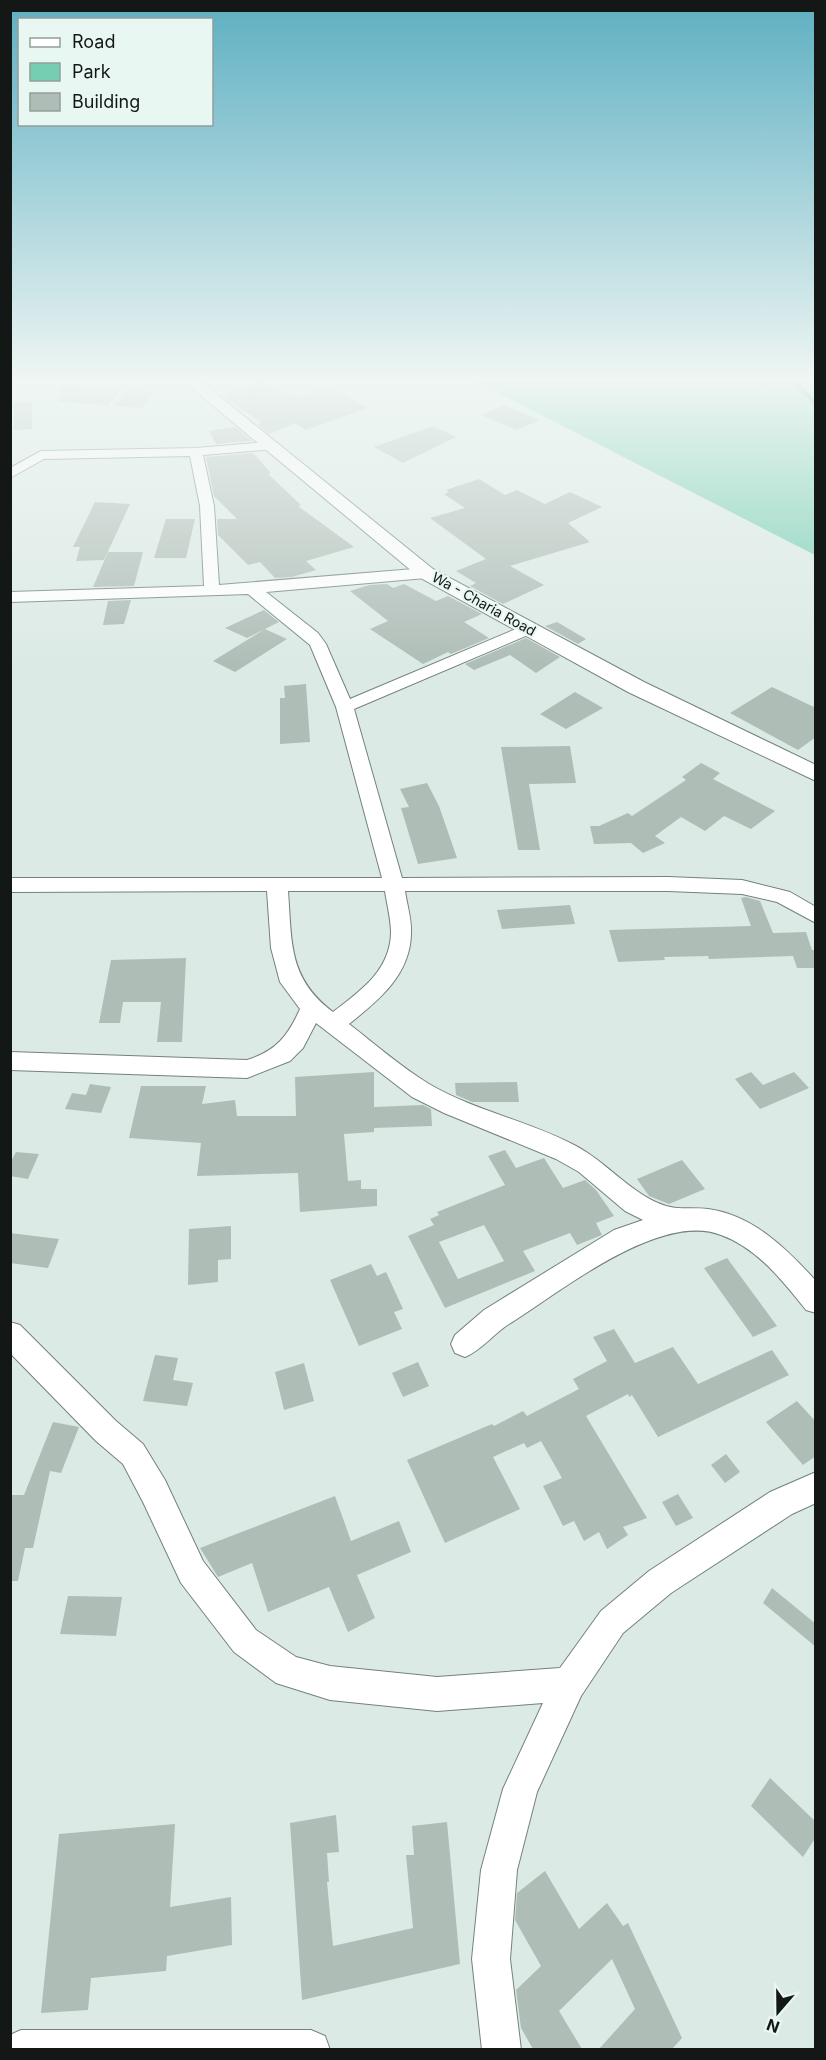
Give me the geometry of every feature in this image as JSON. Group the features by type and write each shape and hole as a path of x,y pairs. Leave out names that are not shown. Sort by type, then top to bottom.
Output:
{"street":[{"path":"201,475 207,506 212,591"},
{"name":"Wa - Charia Road","path":"305,475 426,573 636,687 816,774"},
{"path":"10,597 252,589 426,573"},
{"path":"252,589 312,636 318,644 345,707 394,884 401,933 393,965 389,974 372,994 333,1024"},
{"path":"345,707 529,629"},
{"path":"277,884 282,948 291,982 312,1008 420,1090 452,1106 565,1152 588,1165 634,1203 653,1213 676,1220 710,1220 749,1235 791,1272 816,1301"},
{"path":"10,885 668,884 742,887 783,897 816,916"},
{"path":"10,1061 248,1069 272,1062 288,1051 297,1042 312,1008"},
{"path":"465,1344 494,1319 623,1238 676,1220"},
{"path":"10,1334 106,1431 133,1454 154,1491 192,1572 245,1641 288,1671 330,1683 437,1694 570,1684"},
{"path":"502,2049 491,1959 499,1870 520,1789 570,1684 612,1622 660,1582 781,1503 816,1487"},
{"path":"21,2049 310,2049"}],"green space":[{"path":"659,475 815,475 815,555"}],"building":[{"path":"210,475 269,475 301,505 298,506 354,547 306,561 316,570 292,577 275,578 260,562 248,565 218,535 217,519 237,519 214,496"},
{"path":"479,479 505,495 517,490 545,504 570,492 602,507 568,523 590,542 510,566 544,585 503,604 470,586 476,583 456,571 486,559 430,518 465,508 444,494 449,492 446,490"},
{"path":"95,502 130,504 104,560 76,561 80,547 73,547"},
{"path":"166,519 195,519 186,558 154,558"},
{"path":"108,552 143,552 134,586 93,587"},
{"path":"387,584 393,588 404,584 436,601 448,596 482,614 464,622 489,638 451,654 448,652 423,664 370,629 388,621 350,591 369,585"},
{"path":"131,600 124,624 103,625 108,601"},
{"path":"264,610 279,622 247,638 225,628"},
{"path":"557,622 586,639 578,644 545,626"},
{"path":"265,629 287,639 235,672 213,661"},
{"path":"526,638 560,657 536,673 510,655 474,670 465,664"},
{"path":"306,684 310,742 280,744 280,698 285,698 284,686"},
{"path":"772,687 816,708 816,737 798,750 730,713"},
{"path":"575,692 603,708 566,729 540,714"},
{"path":"570,746 576,783 529,784 540,850 518,850 501,747"},
{"path":"701,763 720,773 713,779 775,811 751,829 724,816 705,831 681,817 655,836 665,843 643,853 631,843 594,844 590,826 599,826 628,813 632,816 686,780 682,777"},
{"path":"427,783 439,806 457,858 418,864 401,808 409,807 400,789"},
{"path":"741,898 760,901 773,933 806,932 812,950 816,950 816,968 797,968 793,956 709,959 708,956 664,957 665,960 618,962 609,930 751,926"},
{"path":"570,905 575,924 502,929 497,910"},
{"path":"186,958 182,1042 157,1042 161,1002 123,1002 120,1023 99,1023 111,960"},
{"path":"374,1072 374,1107 423,1105 431,1109 432,1126 374,1128 374,1132 344,1134 348,1181 361,1180 361,1189 377,1189 377,1206 300,1212 298,1173 197,1176 201,1143 129,1138 141,1086 206,1086 202,1104 235,1100 237,1116 296,1116 295,1077"},
{"path":"751,1072 763,1085 794,1072 809,1088 760,1109 735,1079"},
{"path":"517,1082 519,1102 472,1102 456,1095 455,1083"},
{"path":"90,1084 111,1087 101,1113 65,1109 72,1093 86,1095"},
{"path":"505,1150 516,1168 544,1158 563,1188 585,1180 596,1190 614,1216 596,1223 602,1235 577,1245 570,1233 523,1251 535,1271 445,1308 408,1236 434,1225 430,1219 439,1215 437,1212 505,1185 488,1156","holes":["484,1225 504,1261 458,1279 439,1242"]},
{"path":"16,1152 39,1154 28,1179 10,1176 10,1163"},
{"path":"682,1160 705,1189 669,1204 649,1196 637,1179"},
{"path":"231,1226 231,1259 218,1260 218,1282 188,1285 189,1229"},
{"path":"10,1233 59,1239 48,1268 10,1263"},
{"path":"727,1258 777,1326 753,1337 704,1268"},
{"path":"371,1264 377,1276 386,1272 403,1309 394,1312 402,1329 359,1346 330,1280"},
{"path":"614,1329 635,1363 673,1347 698,1384 772,1350 789,1375 658,1437 632,1395 629,1397 628,1394 586,1416 647,1518 623,1527 628,1535 607,1549 599,1532 584,1541 574,1521 563,1526 543,1486 562,1478 541,1441 527,1448 524,1443 493,1457 520,1509 445,1543 407,1460 492,1424 494,1426 523,1411 527,1416 579,1389 573,1379 607,1361 593,1337"},
{"path":"155,1355 178,1358 173,1380 193,1383 187,1406 143,1401"},
{"path":"418,1362 429,1386 403,1397 392,1373"},
{"path":"304,1363 314,1401 284,1410 275,1372"},
{"path":"797,1401 816,1422 816,1456 803,1465 766,1422"},
{"path":"53,1422 79,1427 61,1473 50,1471 33,1548 25,1548 18,1581 10,1581 10,1495 24,1495"},
{"path":"726,1454 740,1472 725,1483 711,1465"},
{"path":"678,1494 693,1518 676,1526 662,1502"},
{"path":"335,1496 351,1541 399,1521 411,1552 357,1575 375,1618 348,1632 329,1587 268,1612 252,1563 218,1577 200,1548"},
{"path":"772,1588 816,1624 816,1647 763,1603"},
{"path":"68,1596 122,1597 116,1636 60,1634"},
{"path":"770,1778 816,1822 816,1837 803,1857 751,1806"},
{"path":"336,1815 339,1852 327,1853 329,1882 327,1882 333,1946 413,1928 406,1855 414,1855 412,1826 447,1822 460,1964 302,2000 290,1823"},
{"path":"175,1824 170,1907 231,1897 232,1945 167,1956 166,1971 91,1978 88,2010 41,2013 59,1834"},
{"path":"545,1871 579,1929 607,1903 623,1926 628,1923 682,2038 672,2049 599,2049 635,2009 612,1959 559,2011 582,2049 533,2049 521,2028 516,1990 541,1966 515,1920 517,1893"}]}
